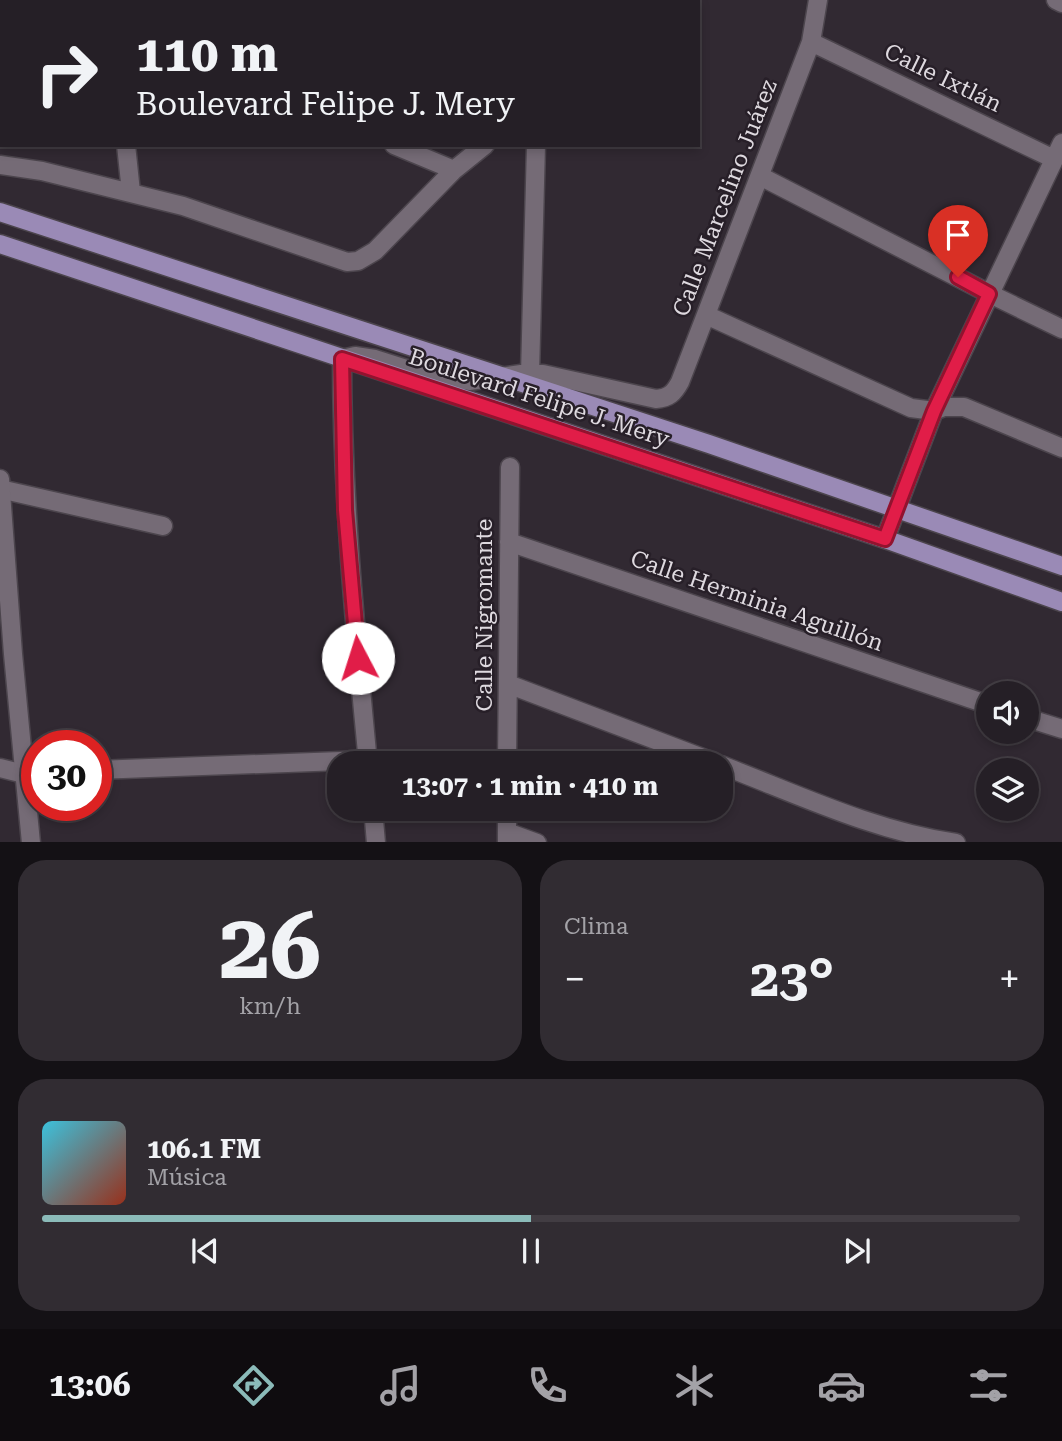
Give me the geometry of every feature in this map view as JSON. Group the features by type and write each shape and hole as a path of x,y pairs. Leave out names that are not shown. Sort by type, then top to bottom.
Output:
{"main road":[{"name":"Boulevard Felipe J. Mery","path":"0,212 1062,566"},
{"name":"Boulevard Felipe J. Mery","path":"0,244 885,539 1062,602"}],"street":[{"name":"Calle Marcelino Juárez","path":"530,374 543,374 656,399 667,398 675,391 811,42 818,0"},
{"path":"1056,0 1062,3"},
{"name":"Calle Ixtlán","path":"811,42 1058,151"},
{"path":"126,147 131,192"},
{"path":"399,147 454,170"},
{"path":"0,165 42,171 183,206 347,262 358,261 374,251 454,170 483,147"},
{"path":"367,751 346,530 342,359 355,356 374,359 416,372 468,381 530,374 536,147"},
{"path":"885,539 934,411 1058,151"},
{"path":"760,176 1062,329"},
{"path":"706,315 911,408 934,411 944,407 964,407 1062,448"},
{"name":"Calle Nigromante","path":"508,751 510,467"},
{"path":"0,480 2,548 25,730"},
{"path":"0,489 163,526"},
{"name":"Calle Herminia Aguillón","path":"509,542 976,701"},
{"path":"508,684 685,751"},
{"path":"1039,722 1062,729"},
{"path":"112,769 327,762"},
{"path":"0,768 21,772"},
{"path":"733,769 874,823 906,833 956,842"},
{"path":"31,821 31,842"},
{"path":"374,821 376,842"},
{"path":"507,837 537,842"}],"route":[{"path":"358,658 345,510 342,359 885,539 934,411 989,294 958,277"}]}
